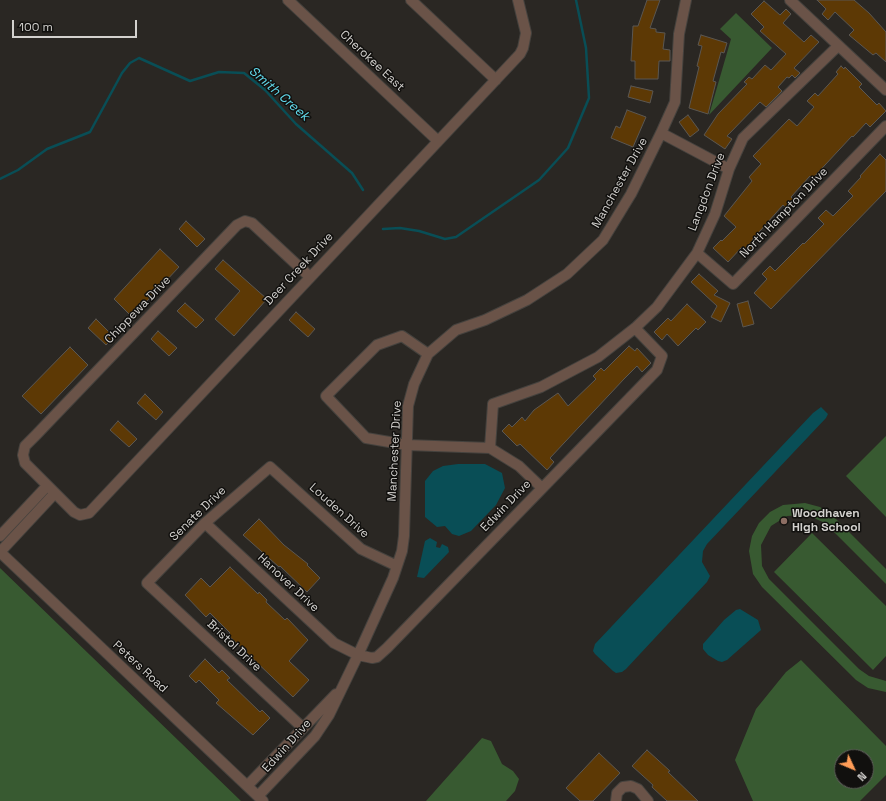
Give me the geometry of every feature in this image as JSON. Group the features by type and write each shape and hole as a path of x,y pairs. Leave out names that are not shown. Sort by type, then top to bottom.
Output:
{"street":[{"name":"Cherokee East","path":"288,0 438,141"},
{"path":"411,0 496,80"},
{"name":"Deer Creek Drive","path":"47,486 74,512 80,515 89,513 520,54 524,44 525,28 518,0"},
{"name":"Manchester Drive","path":"358,655 397,566 404,536 408,406 414,384 428,354 456,330 485,320 527,300 567,274 603,240 631,194 675,102 679,34 686,0"},
{"path":"790,0 886,90"},
{"name":"Langdon Drive","path":"490,448 493,404 541,387 598,357 635,328 670,290 697,253 715,214 729,169 743,138 838,46"},
{"name":"North Hampton Drive","path":"697,253 733,284 886,126"},
{"path":"661,133 729,169"},
{"name":"Chippewa Drive","path":"47,486 25,463 23,454 26,446 237,225 245,221 252,223 310,277"},
{"name":"Edwin Drive","path":"260,799 315,736 329,715 358,655 372,658 380,654 657,370 662,356 635,328"},
{"path":"428,354 402,336 377,345 326,396 366,438 407,445 490,448 519,466 542,488"},
{"name":"Louden Drive","path":"270,466 358,547 397,566"},
{"name":"Senate Drive","path":"147,583 205,523 270,466"},
{"path":"0,536 47,486"},
{"path":"0,552 55,493"},
{"name":"Hanover Drive","path":"205,523 334,643 358,655"},
{"name":"Peters Road","path":"0,552 260,799"},
{"name":"Bristol Drive","path":"147,583 302,727"},
{"name":"Edwin Drive","path":"247,786 341,688"},
{"path":"616,801 617,793 623,787 631,786 638,789 648,801"}],"green space":[{"path":"736,13 772,48 709,115 731,39 720,29"},
{"path":"886,436 886,517 846,476"},
{"path":"805,503 820,507 832,515 886,569 886,584 825,523 807,515 787,516 771,526 761,545 762,566 769,579 859,669 869,676 886,681 886,692 868,688 856,680 762,587 753,574 749,551 752,536 759,523 770,512 783,505"},
{"path":"812,533 886,606 886,656 873,670 774,572"},
{"path":"0,568 241,801 0,801"},
{"path":"801,660 886,746 886,775 874,787 874,749 834,749 834,789 872,789 860,801 753,801 735,760 756,709 786,672"},
{"path":"482,738 491,741 502,764 513,771 519,779 515,791 506,801 426,801"}],"water":[{"path":"821,407 828,414 826,418 707,544 703,551 702,562 710,576 707,582 626,669 622,672 616,673 613,671 593,651 595,644 813,413"},
{"path":"458,464 485,464 502,473 505,488 496,505 471,531 459,536 452,534 445,526 437,527 425,517 425,481 433,471 443,466"},
{"path":"430,538 437,542 436,547 440,548 442,544 448,547 449,552 424,578 417,577 425,541"},
{"path":"740,609 758,620 761,630 727,660 722,662 718,661 708,655 703,649 703,644 724,620 736,610"}],"building":[{"path":"647,0 660,0 650,28 656,29 656,32 665,33 663,49 670,50 670,61 659,61 658,79 635,79 635,61 631,61 633,26 638,26"},
{"path":"817,0 854,0 869,13 886,32 886,62 876,53 873,55 849,35 854,30 835,12 828,20 822,14 826,9"},
{"path":"764,1 780,15 786,9 791,14 783,23 804,42 811,35 819,42 794,68 800,73 795,78 792,75 789,78 787,77 778,87 782,91 766,107 760,102 727,136 732,139 725,149 704,135 718,114 747,84 744,82 749,77 752,79 765,65 771,70 786,54 760,31 764,27 751,14"},
{"path":"701,35 727,43 724,53 721,52 713,81 716,82 708,114 689,108 699,67 697,66 702,46 698,45"},
{"path":"841,66 844,69 845,67 862,84 859,87 877,105 879,103 886,111 870,127 866,123 812,179 810,176 791,197 794,200 786,208 783,205 752,240 757,245 749,254 742,247 728,262 713,248 736,227 724,216 752,181 749,177 761,164 753,156 789,119 797,126 814,107 807,101 815,93 818,96 838,74 836,72"},
{"path":"631,86 653,91 650,103 628,97"},
{"path":"627,110 646,117 633,147 611,138 616,126 620,128"},
{"path":"688,115 699,130 690,137 679,122"},
{"path":"880,154 886,160 886,191 771,309 754,293 767,279 762,274 770,266 775,271 824,224 818,218 826,210 833,216 853,196 848,191"},
{"path":"186,221 205,239 197,247 179,229"},
{"path":"160,249 179,267 132,317 114,299"},
{"path":"223,260 267,299 234,336 215,319 240,291 215,269"},
{"path":"699,274 718,291 714,295 730,303 721,322 711,317 717,306 691,282"},
{"path":"748,301 754,324 743,327 737,304"},
{"path":"185,303 204,320 196,328 177,311"},
{"path":"687,304 706,322 698,330 696,328 678,346 667,334 662,340 654,332 668,318 671,321"},
{"path":"296,312 315,329 308,337 289,320"},
{"path":"96,319 114,337 106,345 88,328"},
{"path":"158,331 177,348 169,356 151,339"},
{"path":"629,346 635,351 637,348 651,363 642,372 637,366 624,379 550,458 554,462 547,470 520,444 517,446 502,431 509,424 512,427 522,417 525,421 534,410 558,393 568,406 596,379 593,376 601,368 604,371"},
{"path":"70,347 88,365 41,414 22,396"},
{"path":"145,394 163,412 156,420 137,403"},
{"path":"118,421 137,439 129,447 110,430"},
{"path":"259,519 284,545 308,564 307,565 320,578 307,592 280,566 279,567 243,535"},
{"path":"230,567 258,594 259,592 267,600 266,602 285,620 287,618 308,640 289,661 309,680 293,697 228,635 230,633 210,613 206,617 185,595 201,578 210,587"},
{"path":"205,659 219,673 222,670 230,678 227,680 260,712 262,710 270,718 253,735 216,703 219,700 199,680 196,683 189,676"},
{"path":"647,750 670,771 668,772 698,801 667,801 652,787 653,785 632,766"},
{"path":"599,753 620,773 593,801 580,801 566,788"}],"waterway":[{"name":"Smith Creek","path":"383,229 400,228 419,231 445,239 456,237 539,180 568,148 589,98 586,48 576,0"},
{"name":"Smith Creek","path":"0,179 18,170 47,149 90,132 122,73 130,63 139,58 190,81 219,72 244,73 265,90 296,124 352,173 363,190"}],"place":[{"name":"Woodhaven High School","path":"784,521"}]}
